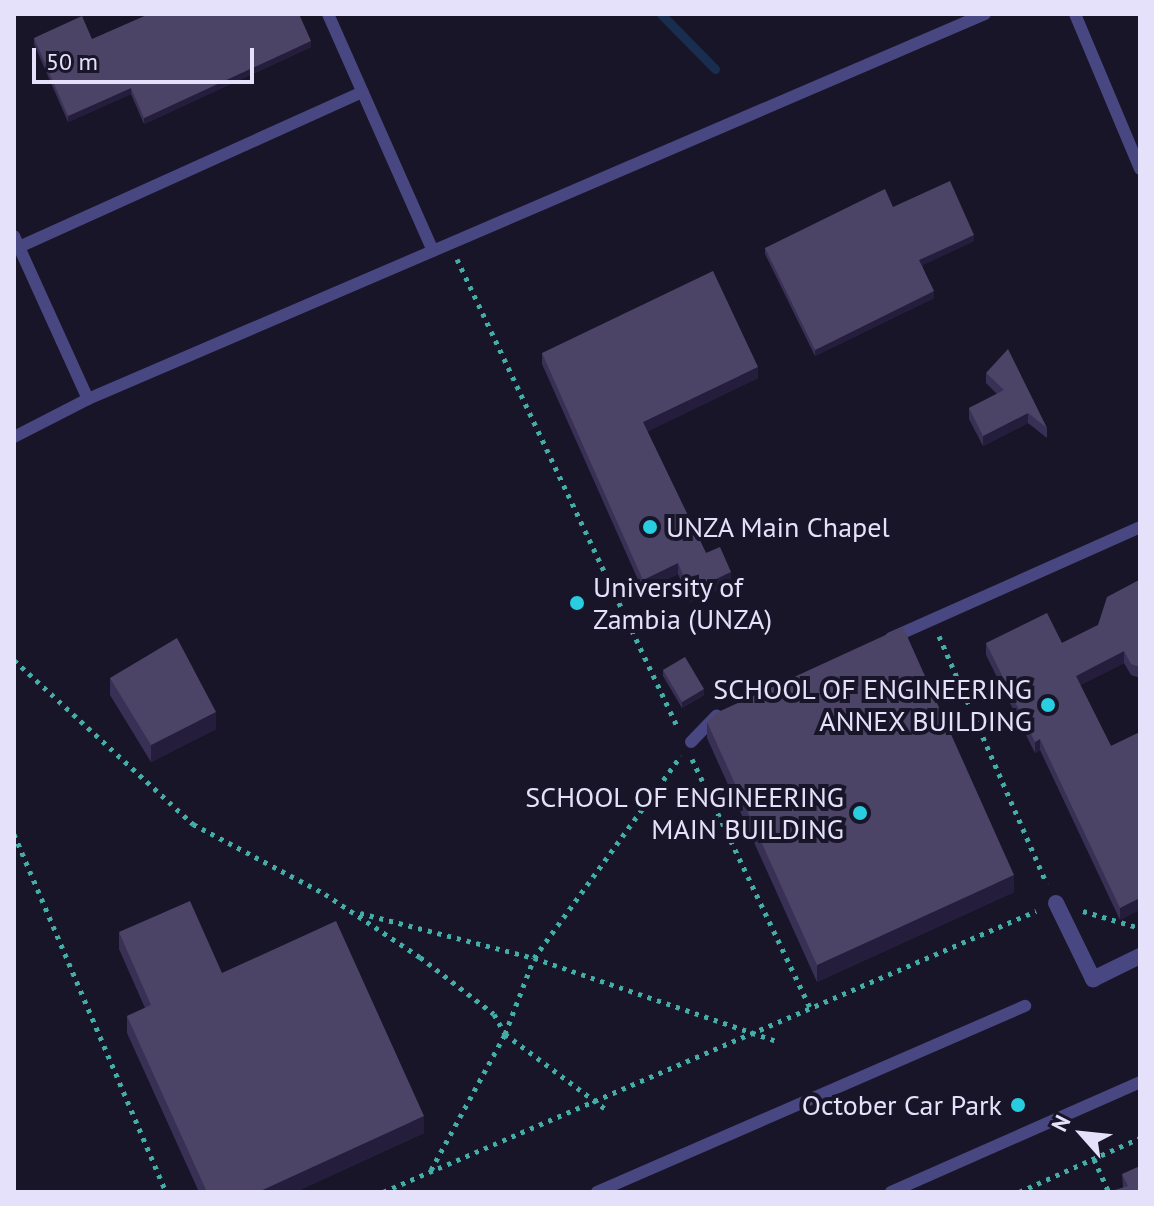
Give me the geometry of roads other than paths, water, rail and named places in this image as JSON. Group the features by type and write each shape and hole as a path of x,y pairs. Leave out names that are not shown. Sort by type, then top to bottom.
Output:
{"street":[{"path":"1056,903 1093,979 1140,956"}],"lane":[{"path":"328,14 433,251"},
{"path":"14,437 88,399 985,14"},
{"path":"1075,14 1140,169"},
{"path":"88,399 16,242 363,92"},
{"path":"875,645 1140,527"},
{"path":"689,745 708,722 733,707"},
{"path":"597,1192 1025,1006"},
{"path":"891,1192 1140,1082"}],"waterway":[{"path":"661,14 715,69"}],"place":[{"name":"UNZA Main Chapel","path":"650,527"},
{"name":"University of Zambia (UNZA)","path":"577,603"},
{"name":"SCHOOL OF ENGINEERING ANNEX BUILDING","path":"1048,705"},
{"name":"SCHOOL OF ENGINEERING MAIN BUILDING","path":"860,813"},
{"name":"October Car Park","path":"1018,1105"}]}
